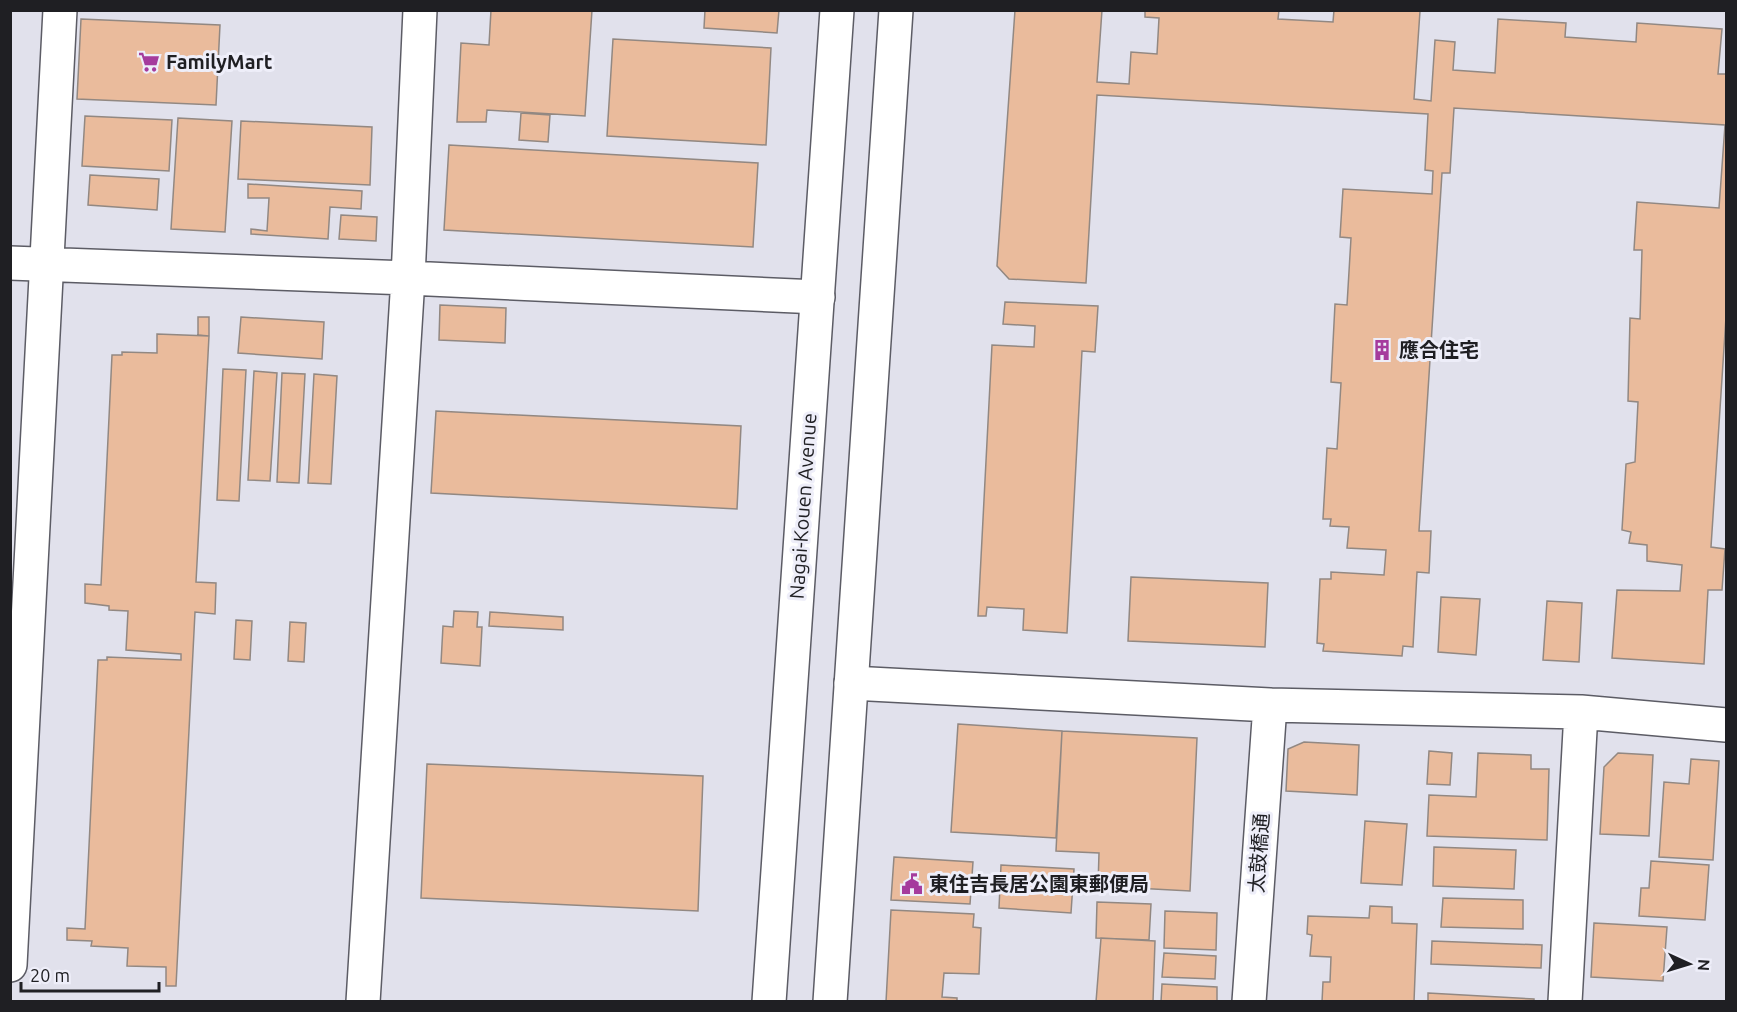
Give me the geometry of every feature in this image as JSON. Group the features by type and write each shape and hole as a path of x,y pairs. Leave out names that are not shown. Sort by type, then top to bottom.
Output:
{"main road":[{"path":"10,965 60,10"},
{"path":"363,1002 408,278 420,10"},
{"name":"Nagai-Kouen Avenue","path":"769,1002 837,10"},
{"path":"830,1002 896,10"},
{"path":"10,263 818,297"},
{"path":"851,683 1270,705 1581,712 1726,725"},
{"name":"太鼓橋通","path":"1249,1002 1270,705"},
{"path":"1564,1002 1581,712"}],"building":[{"path":"491,10 592,10 585,116 487,110 486,122 457,122 461,43 489,45"},
{"path":"705,10 779,10 777,33 704,28"},
{"name":"應合住宅","path":"1015,10 1102,10 1097,82 1129,84 1131,52 1157,54 1159,18 1145,17 1145,10 1279,10 1278,19 1333,22 1334,10 1420,11 1414,99 1431,101 1435,40 1455,42 1453,70 1495,73 1498,19 1566,23 1565,37 1636,42 1637,23 1722,29 1718,74 1726,74 1726,317 1711,547 1725,549 1722,590 1708,590 1704,664 1612,658 1617,590 1680,591 1682,565 1647,561 1647,545 1629,543 1631,532 1622,530 1626,464 1635,462 1638,402 1628,401 1630,318 1640,319 1642,250 1634,250 1637,202 1719,208 1725,125 1454,108 1450,173 1442,173 1419,531 1431,531 1429,573 1417,572 1413,647 1403,646 1402,656 1323,651 1324,644 1317,643 1320,579 1331,579 1331,572 1384,575 1386,550 1347,548 1349,527 1330,526 1331,519 1323,519 1327,448 1337,449 1341,383 1331,382 1335,304 1347,305 1351,238 1340,237 1343,189 1432,194 1433,171 1425,170 1428,114 1097,95 1086,283 1009,279 997,266"},
{"name":"FamilyMart","path":"81,19 220,25 216,105 77,99"},
{"path":"613,39 771,48 766,145 607,136"},
{"path":"521,113 550,115 548,142 519,140"},
{"path":"85,116 172,120 169,171 82,166"},
{"path":"178,118 232,121 225,232 171,229"},
{"path":"241,121 372,127 370,185 238,179"},
{"path":"449,145 758,163 753,247 444,230"},
{"path":"90,175 159,179 157,210 88,205"},
{"path":"248,184 362,191 361,209 330,207 328,239 251,234 251,229 267,231 269,198 248,198"},
{"path":"341,215 377,217 376,241 339,239"},
{"path":"1005,302 1098,306 1095,352 1082,351 1067,633 1023,630 1024,609 987,607 986,616 978,616 992,345 1034,347 1035,326 1003,324"},
{"path":"440,305 506,308 505,343 439,340"},
{"path":"198,317 209,317 209,336 198,335"},
{"path":"241,317 324,322 322,359 238,353"},
{"path":"157,334 209,336 196,582 216,583 215,614 195,612 176,986 166,986 166,967 127,966 128,948 91,946 92,941 67,940 67,928 85,929 98,660 107,660 107,657 181,660 181,654 126,650 128,611 109,610 109,606 85,603 85,584 101,585 112,355 122,355 122,352 157,353"},
{"path":"223,369 246,370 239,501 217,500"},
{"path":"254,371 277,373 270,481 248,480"},
{"path":"282,373 305,374 299,483 277,482"},
{"path":"314,374 337,376 331,484 308,483"},
{"path":"436,411 741,426 737,509 431,493"},
{"path":"1131,577 1268,583 1265,647 1128,641"},
{"path":"1441,597 1480,599 1476,655 1438,652"},
{"path":"1547,601 1582,603 1579,662 1543,660"},
{"path":"454,611 478,612 477,627 482,627 480,666 441,663 443,626 453,627"},
{"path":"490,612 563,617 563,630 489,626"},
{"path":"236,620 252,621 250,660 234,659"},
{"path":"290,622 306,623 304,662 288,661"},
{"path":"958,724 1062,731 1056,838 951,832"},
{"path":"1062,731 1197,738 1190,891 1098,886 1099,853 1056,851"},
{"path":"1304,742 1359,745 1357,795 1286,791 1288,749"},
{"path":"1429,751 1452,753 1450,785 1427,784"},
{"path":"1478,753 1531,755 1531,769 1549,769 1547,840 1427,836 1429,795 1476,797"},
{"path":"1618,753 1653,755 1649,836 1600,834 1604,767"},
{"path":"1691,759 1719,761 1713,860 1659,857 1664,782 1689,784"},
{"path":"427,764 703,776 698,911 421,898"},
{"path":"1365,821 1407,824 1402,885 1361,883"},
{"path":"1434,847 1516,850 1514,889 1433,886"},
{"path":"894,857 973,862 970,904 891,900"},
{"path":"1651,861 1709,865 1705,920 1639,916 1641,888 1649,888"},
{"path":"1001,865 1074,869 1071,913 999,908"},
{"path":"1443,898 1523,900 1523,929 1441,927"},
{"path":"1097,902 1151,904 1149,940 1096,938"},
{"path":"1370,906 1392,907 1392,923 1417,924 1414,1002 1322,1002 1323,982 1330,982 1331,957 1310,956 1312,935 1307,934 1308,916 1369,918"},
{"path":"891,910 974,914 973,927 981,928 979,974 944,973 942,997 957,998 957,1002 886,1002"},
{"path":"1165,911 1217,913 1216,950 1164,948"},
{"path":"1594,923 1667,927 1663,981 1591,977"},
{"path":"1101,938 1155,941 1153,1002 1096,1002"},
{"path":"1432,941 1542,945 1541,968 1431,964"},
{"path":"1164,953 1216,956 1215,979 1162,977"},
{"path":"1162,984 1217,987 1217,1002 1161,1002"},
{"path":"1428,993 1534,999 1534,1002 1428,1002"}],"place":[{"name":"FamilyMart","path":"149,62"},
{"name":"應合住宅","path":"1382,350"},
{"name":"東住吉長居公園東郵便局","path":"912,884"}]}
